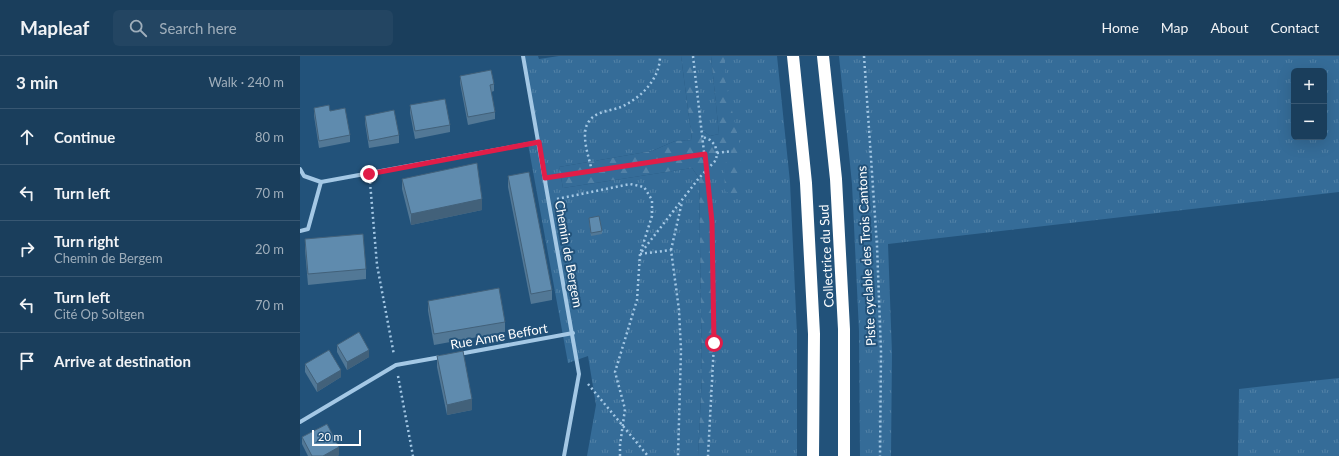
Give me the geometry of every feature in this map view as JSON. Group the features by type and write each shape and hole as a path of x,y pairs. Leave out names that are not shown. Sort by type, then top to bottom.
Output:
{"highway":[{"name":"Collectrice du Sud","path":"793,56 808,215 814,334 813,456"},
{"name":"Collectrice du Sud","path":"823,56 836,179 844,321 844,456"}],"street":[{"name":"Chemin de Bergem","path":"523,56 573,333 579,374 564,456"},
{"path":"300,169 304,176 321,182 539,142"},
{"path":"300,230 308,229 321,182"},
{"name":"Rue Anne Beffort","path":"300,422 396,365 573,333"}],"path":[{"path":"592,171 586,144 586,130 589,120 596,114 621,106 639,96 659,71 660,56"},
{"path":"693,56 712,222 714,343 708,456"},
{"name":"Piste cyclable des Trois Cantons","path":"864,56 877,246 881,352 880,456"},
{"path":"640,254 706,169 712,166 716,160 717,153 715,146 710,140 703,137"},
{"path":"717,153 732,151"},
{"path":"545,178 705,154"},
{"path":"369,174 378,265 413,456"},
{"path":"549,200 630,184 644,188 652,200 652,216 640,254 637,300 615,372 625,410 622,426 620,456"},
{"path":"678,456 681,350 679,310 672,250 682,200"},
{"path":"640,254 672,250"},
{"path":"579,374 648,456"}],"green space":[{"path":"523,56 538,56 539,59 559,56 681,56 692,140 675,141 652,151 559,167 563,188 692,168 699,178 702,375 698,456 587,456 596,405 588,356 568,363 528,144 538,142"},
{"path":"681,56 693,56 702,130 710,136 719,134 711,56 725,56 725,79 740,146 741,189 735,196 725,191 724,167 727,160 727,151 720,150 712,165 706,170 712,241 713,277 712,384 708,456 698,456 702,375 699,178 692,168 563,188 559,167 652,151 675,141 692,140"},
{"path":"693,56 711,56 719,134 710,136 702,130"},
{"path":"725,56 777,56 790,182 797,334 797,456 708,456 712,384 713,277 712,241 706,169 714,162 720,150 727,151 735,196 725,79"},
{"path":"839,56 1339,56 1339,192 888,244 892,353 891,456 860,456 859,331 852,184"},
{"path":"1339,378 1339,456 1238,456 1239,389"}],"building":[{"path":"491,70 494,84 490,85 495,112 468,117 460,76"},
{"path":"445,99 450,125 415,131 410,105"},
{"path":"329,105 330,111 345,108 350,135 319,141 314,108"},
{"path":"394,110 399,135 369,141 365,116"},
{"path":"477,163 482,199 411,214 402,179"},
{"path":"529,172 552,290 531,294 508,176"},
{"path":"599,216 602,231 591,233 589,218"},
{"path":"363,234 366,269 308,274 305,239"},
{"path":"499,288 505,322 434,334 428,301"},
{"path":"359,332 369,350 347,362 337,345"},
{"path":"329,350 341,370 317,384 305,364"},
{"path":"463,351 472,399 447,405 437,356"},
{"path":"327,424 339,447 323,456 312,456 302,437"}],"route":[{"path":"369,174 539,142 545,178 705,154 712,222 714,343"}]}
